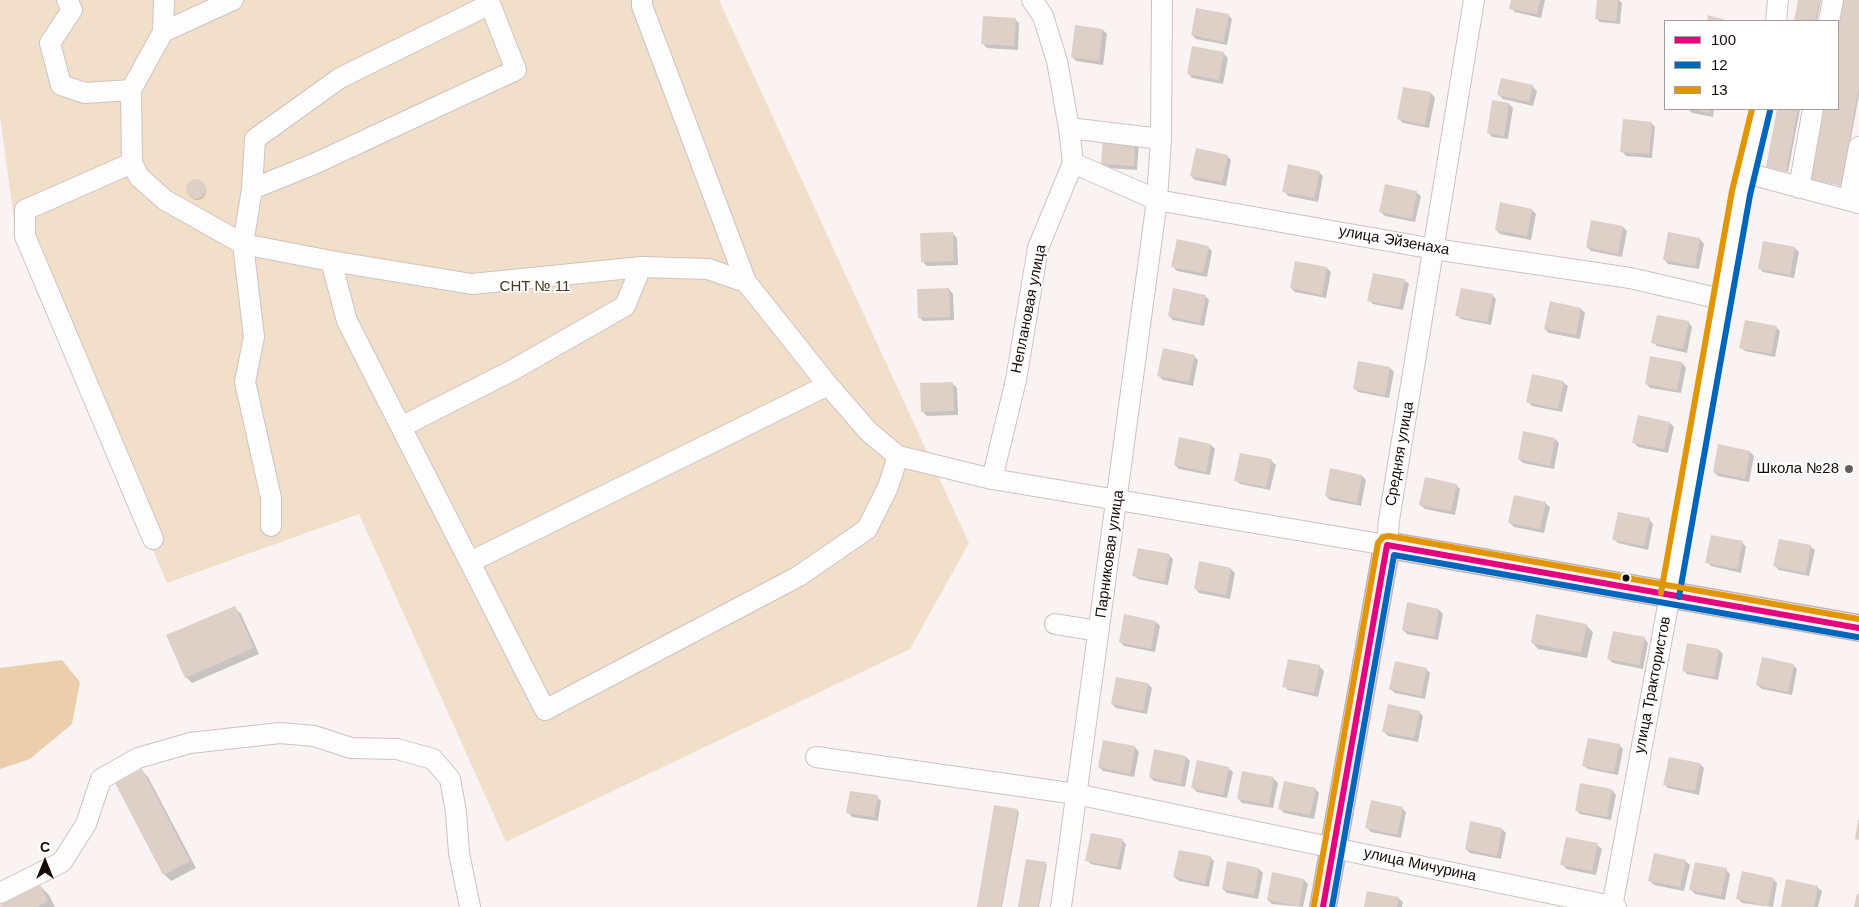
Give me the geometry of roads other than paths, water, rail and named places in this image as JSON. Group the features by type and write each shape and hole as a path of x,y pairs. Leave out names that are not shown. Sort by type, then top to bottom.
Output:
{"main road":[{"path":"1387,545 1859,628"},
{"name":"Средняя улица","path":"1323,907 1387,545"}],"street":[{"path":"67,0 72,10 50,43 60,85 85,93 131,90"},
{"path":"164,0 163,32 131,90 132,164 139,177 165,200 243,244 331,261 472,284 641,267 708,269 746,282"},
{"path":"163,32 234,0"},
{"path":"642,0 642,6 746,282 828,385 869,432 898,456 992,479 1387,545"},
{"name":"Неплановая улица","path":"992,479 1016,380 1038,248 1073,163 1057,61 1043,16 1032,0"},
{"name":"Парниковая улица","path":"1061,907 1098,631 1118,499 1156,200 1161,139 1162,0"},
{"name":"Средняя улица","path":"1387,545 1388,520 1474,0"},
{"path":"1776,20 1778,0"},
{"path":"1829,20 1833,0"},
{"path":"252,189 314,164 516,70 490,4 340,78 255,139 252,189 243,244 254,337 245,382 271,498 271,526"},
{"name":"улица Трактористов","path":"1613,907 1670,595 1721,299 1761,110"},
{"path":"1799,188 1813,110"},
{"path":"1069,128 1161,139"},
{"path":"1746,173 1854,201 1859,147"},
{"name":"улица Эйзенаха","path":"1073,163 1156,200 1434,248 1630,278 1721,299"},
{"path":"132,164 25,210 25,236 153,539"},
{"path":"331,261 347,321 545,710 799,576 867,530 888,486 898,456"},
{"path":"401,427 511,371 625,306 641,267"},
{"path":"470,562 828,385"},
{"path":"1055,624 1098,631"},
{"path":"0,893 62,862 86,824 101,779 138,758 190,743 280,733 314,736 351,748 398,750 433,759 450,779 456,812 459,853 470,907"},
{"name":"улица Мичурина","path":"816,757 1076,794 1613,907"}],"place":[{"name":"Школа №28","path":"1849,469"}],"park label":[{"name":"СНТ № 11","path":"535,287"}]}
